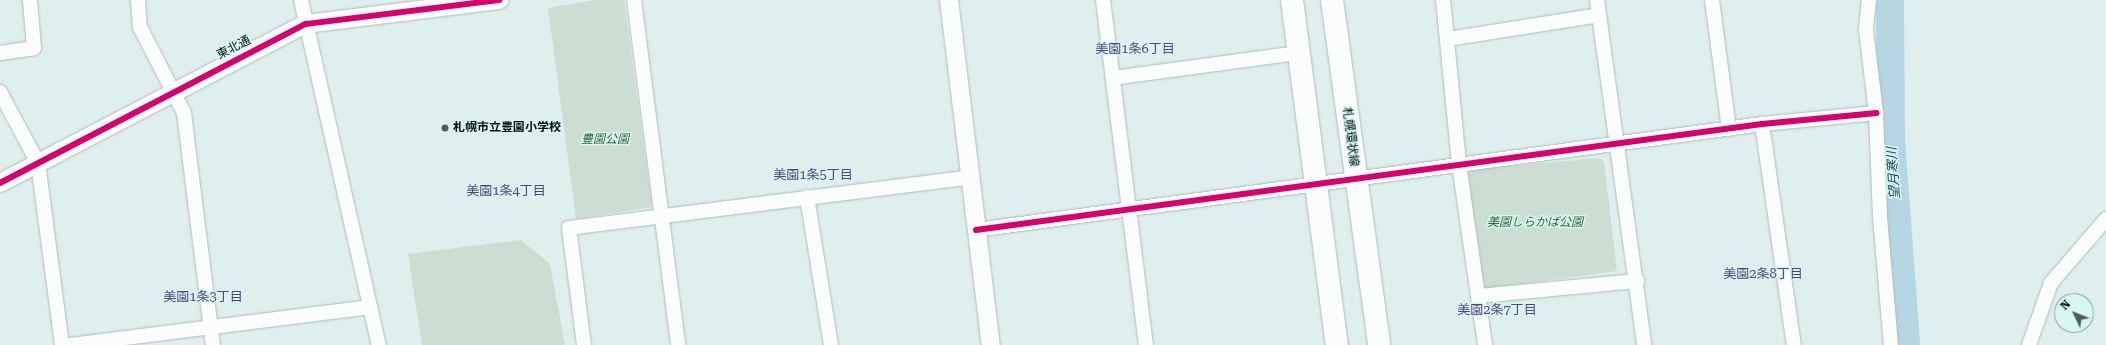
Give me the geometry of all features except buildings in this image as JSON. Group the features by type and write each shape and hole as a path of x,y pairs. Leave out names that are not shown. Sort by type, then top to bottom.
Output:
{"main road":[{"path":"1292,0 1314,184 1337,345"},
{"name":"札幌環状線","path":"1332,0 1355,178 1379,345"}],"street":[{"path":"0,53 34,48 30,0"},
{"path":"138,0 140,27 174,90 184,112 213,345"},
{"path":"301,0 379,345"},
{"name":"東北通","path":"0,183 174,90 306,24 500,0"},
{"path":"634,0 678,345"},
{"path":"949,0 991,345"},
{"path":"1104,0 1146,345"},
{"path":"1443,0 1459,164 1485,345"},
{"path":"1597,0 1619,144 1644,345"},
{"path":"1712,0 1729,129"},
{"path":"1869,0 1866,30 1876,113 1880,217 1891,345"},
{"path":"1448,39 1599,15"},
{"path":"1113,78 1299,52"},
{"path":"0,92 38,163 62,345"},
{"path":"976,230 1762,124 1876,113"},
{"path":"1762,124 1794,345"},
{"path":"584,345 569,228 970,177"},
{"path":"807,197 831,345"},
{"path":"2029,345 2051,283 2106,219"},
{"path":"1478,296 1637,281"},
{"path":"70,345 210,326 370,307"}],"green space":[{"name":"豊園公園","path":"594,0 624,0 652,207 576,219 548,8"},
{"name":"美園しらかば公園","path":"1598,158 1604,161 1617,271 1484,289 1466,175 1470,170"},
{"path":"521,240 550,264 565,345 422,345 408,254"}],"waterway":[{"name":"望月寒川","path":"1890,0 1891,139 1906,345"}],"cycle path":[{"path":"0,183 306,24 500,0"},
{"path":"976,230 1762,124 1876,113"}],"place":[{"name":"札幌市立豊園小学校","path":"445,128"}],"district":[{"name":"美園1条6丁目","path":"1135,49"},
{"name":"美園1条5丁目","path":"813,175"},
{"name":"美園1条4丁目","path":"506,191"},
{"name":"美園2条8丁目","path":"1763,274"},
{"name":"美園1条3丁目","path":"203,297"},
{"name":"美園2条7丁目","path":"1497,310"}]}
